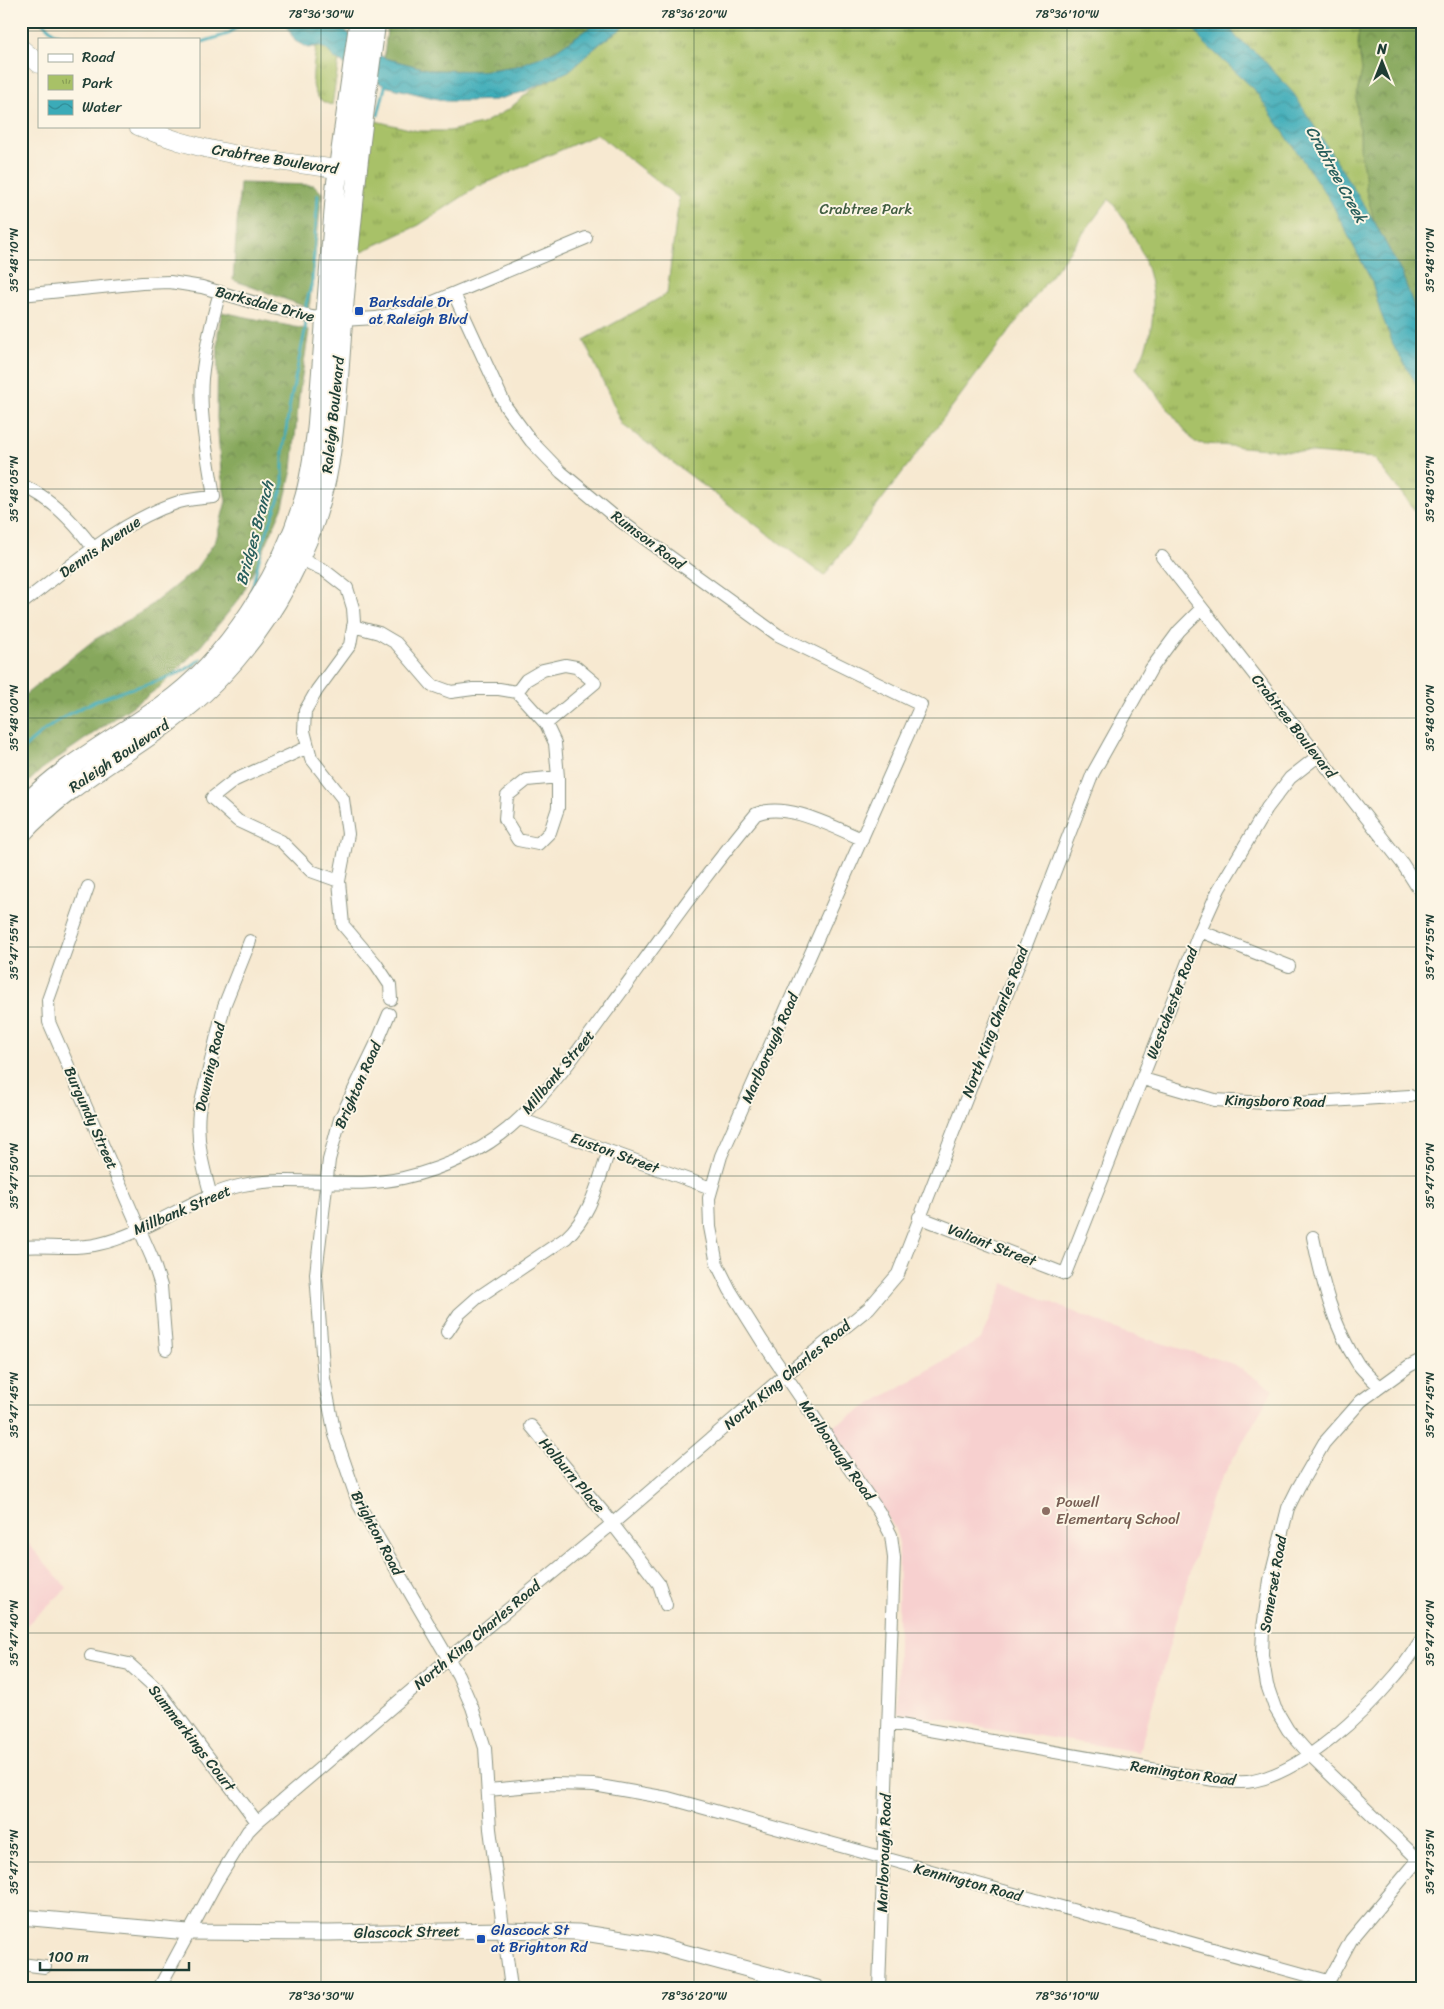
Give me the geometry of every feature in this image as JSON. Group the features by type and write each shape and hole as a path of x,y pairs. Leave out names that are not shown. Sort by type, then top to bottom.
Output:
{"main road":[{"name":"Raleigh Boulevard","path":"21,809 58,776 164,704 202,672 242,624 274,572 292,555 312,528 329,466 334,431 333,320 347,170 347,102 359,21"},
{"name":"Raleigh Boulevard","path":"347,170 363,112 376,21"},
{"path":"21,48 38,63"},
{"name":"Crabtree Boulevard","path":"143,128 174,140 222,152 347,170"},
{"name":"Raleigh Boulevard","path":"21,834 50,805 70,789 176,717 214,683 256,633 289,580 292,555"}],"street":[{"name":"Barksdale Drive","path":"21,294 170,282 202,287 286,312 333,320 376,318 414,310 586,238"},
{"name":"Dennis Avenue","path":"21,604 94,549 138,519 180,502 214,496 204,429 202,380 207,346 220,292"},
{"name":"Rumson Road","path":"454,294 506,407 531,441 561,472 615,517 778,635 921,705"},
{"path":"21,484 54,504 84,535 94,549"},
{"path":"292,555 324,570 347,588 353,608 350,645 317,690 305,711 304,731 311,758 343,799 348,834 339,881 342,925 376,964 390,985 391,999"},
{"name":"Crabtree Boulevard","path":"1162,556 1402,864 1423,896"},
{"name":"North King Charles Road","path":"160,1988 188,1932 248,1831 257,1822 448,1659 612,1524 786,1375 869,1308 898,1274 1093,772 1151,669 1178,631 1202,608"},
{"path":"353,626 379,633 396,643 432,685 451,692 482,689 517,692 546,724 555,743 558,777 558,808 550,832 538,844 518,840 505,819 507,796 527,780 558,777"},
{"path":"517,692 526,680 543,670 565,665 576,667 595,683 546,724"},
{"name":"Marlborough Road","path":"879,1988 894,1558 891,1535 880,1512 730,1290 717,1264 710,1227 711,1188 721,1156 921,705"},
{"path":"308,747 235,780 212,798 238,821 281,841 311,871 339,881"},
{"name":"Westchester Road","path":"1065,1274 1200,930 1219,889 1267,808 1290,778 1318,756"},
{"name":"Millbank Street","path":"21,1247 98,1244 139,1230 211,1196 242,1185 276,1180 369,1184 403,1178 433,1169 477,1150 520,1119 560,1075 756,814 765,810 795,813 862,839"},
{"name":"Burgundy Street","path":"88,887 48,1000 49,1022 152,1258 161,1286 166,1349"},
{"path":"1200,930 1289,966"},
{"name":"Downing Road","path":"211,1196 199,1153 197,1128 224,1006 250,941"},
{"name":"Brighton Road","path":"389,1014 340,1119 329,1160 316,1274 317,1308 324,1379 335,1435 359,1505 458,1675 485,1748 490,1829 511,1988"},
{"name":"Kingsboro Road","path":"1143,1079 1215,1100 1282,1104 1410,1096"},
{"name":"Euston Street","path":"520,1119 711,1188"},
{"path":"447,1332 458,1314 476,1298 566,1238 579,1226 589,1208 609,1150"},
{"name":"Valiant Street","path":"920,1217 1065,1274"},
{"path":"1312,1237 1321,1277 1344,1339 1359,1366 1379,1386"},
{"name":"Somerset Road","path":"1421,1859 1310,1755 1288,1730 1275,1708 1267,1685 1262,1655 1263,1628 1270,1580 1288,1508 1298,1488 1324,1443 1361,1401 1379,1386 1423,1359"},
{"name":"Holburn Place","path":"531,1426 659,1584 666,1606"},
{"name":"Remington Road","path":"889,1723 1214,1780 1251,1782 1277,1774 1310,1755 1361,1713 1398,1674 1423,1638"},
{"name":"Summerkings Court","path":"91,1656 129,1664 159,1691 257,1822"},
{"name":"Kennington Road","path":"488,1790 553,1784 594,1784 668,1798 1326,1984"},
{"path":"1326,1984 1351,1940 1421,1859"},
{"name":"Glascock Street","path":"21,1917 188,1932 328,1933 503,1930 578,1932 654,1944 750,1968 817,1988"},
{"path":"21,1964 45,1967"}],"shaded area":[{"name":"Powell Elementary School","path":"1004,1283 1123,1332 1234,1364 1273,1390 1213,1493 1139,1752 897,1713 899,1543 895,1529 832,1427 981,1339"},
{"path":"21,1535 67,1588 21,1630"}],"green space":[{"path":"311,21 345,21 332,105 322,101 316,94 313,85 316,36"},
{"path":"388,21 599,21 555,51 517,66 481,71 431,70 384,58"},
{"name":"Crabtree Park","path":"621,21 1359,21 1358,45 1362,70 1356,97 1360,129 1360,153 1365,175 1366,191 1374,221 1423,363 1423,521 1374,458 1195,443 1136,368 1146,346 1152,324 1153,302 1150,280 1135,238 1109,199 824,576 623,425 584,340 667,294 679,198 597,134 477,187 419,225 358,253 371,120 418,131 449,131 482,124 509,109 530,91 561,73"},
{"path":"1359,21 1423,21 1423,332 1402,274 1374,221 1366,191 1365,175 1360,153 1360,129 1356,97 1362,70 1358,45"},
{"path":"240,183 314,185 322,193 309,308 233,280"},
{"path":"222,312 309,330 299,395 292,470 283,506 240,598 200,647 160,687 42,769 21,789 21,698 94,640 145,610 195,570 216,540 226,501 221,473 217,418 218,333"}],"water":[{"path":"283,21 331,21 384,58 431,70 481,71 517,66 555,51 599,21 633,21 602,42 569,71 523,92 495,100 446,101 385,86 335,59 326,49 318,46 308,48 295,41"},
{"name":"Crabtree Creek","path":"1190,21 1225,21 1237,38 1260,56 1294,94 1374,221 1402,274 1423,332 1423,394 1395,349 1380,311 1372,282 1330,200 1254,89 1201,40"}],"waterway":[{"path":"41,21 53,32 64,38"},
{"path":"200,43 228,34 245,21"},
{"name":"Bridges Branch","path":"378,115 386,83"},
{"name":"Bridges Branch","path":"306,313 306,304 312,283 318,195"},
{"name":"Bridges Branch","path":"251,593 263,543 283,487 283,451 306,319"},
{"name":"Bridges Branch","path":"21,751 56,722 81,708 123,691 174,675 201,659"}],"place":[{"name":"Barksdale Dr at Raleigh Blvd","path":"359,311"},
{"name":"Powell Elementary School","path":"1046,1511"},
{"name":"Glascock St at Brighton Rd","path":"481,1939"}]}
